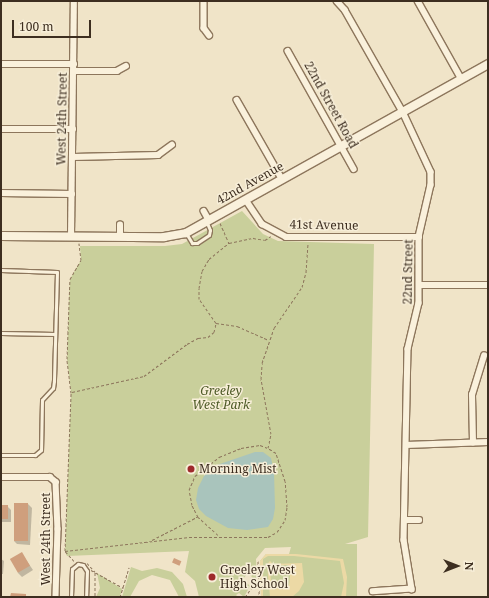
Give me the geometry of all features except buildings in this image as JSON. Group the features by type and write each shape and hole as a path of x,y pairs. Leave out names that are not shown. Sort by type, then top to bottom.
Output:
{"street":[{"name":"West 24th Street","path":"74,1 72,194 75,237"},
{"path":"204,1 204,28 209,35"},
{"name":"22nd Street","path":"337,1 345,10 403,112 431,172 431,185 419,237 420,303 408,349 405,555 412,589 376,594"},
{"path":"418,1 461,78"},
{"name":"22nd Street Road","path":"288,52 354,169"},
{"path":"1,64 74,64"},
{"name":"42nd Avenue","path":"1,236 172,237 186,233 488,64"},
{"path":"74,71 117,72 126,66"},
{"path":"237,100 282,178"},
{"path":"1,129 73,129"},
{"path":"73,157 158,155 172,145"},
{"path":"1,194 72,194"},
{"name":"41st Avenue","path":"246,200 262,224 275,233 286,237 419,237"},
{"path":"204,212 210,219"},
{"path":"120,225 120,236"},
{"path":"420,285 488,285"},
{"path":"473,443 472,395 484,356"},
{"path":"406,445 488,442"},
{"name":"West 24th Street","path":"1,477 50,477 56,482 58,529 56,597"},
{"path":"405,520 419,520"}],"lane":[{"path":"186,233 192,243 196,243 209,235 210,219"},
{"path":"1,270 57,272 53,388 42,400 41,450 35,455 1,455"},
{"path":"1,333 55,334"},
{"path":"71,597 72,569 78,564 86,569 86,597"}],"path":[{"path":"210,219 229,243"},
{"path":"268,341 236,326 216,323 199,299 199,288 202,271 209,259 229,243 253,238 265,240 275,233"},
{"path":"75,237 81,260 70,279 67,359 71,393 65,551 151,541 219,536 239,538 268,536 277,532 285,520 287,507 285,482 276,453 268,448 260,445 241,448 219,456 195,476 189,490 192,505 198,517 219,536"},
{"path":"268,448 271,434 261,379 262,363 268,341 274,328 302,287 306,272 308,244"},
{"path":"71,393 144,376 187,344 198,338 208,337 214,332 216,323"},
{"path":"151,541 198,517"},
{"path":"258,561 259,597"},
{"path":"120,597 129,567"},
{"path":"86,569 100,573 123,588"},
{"path":"246,597 252,587 259,585"}],"green space":[{"name":"Greeley West Park","path":"242,211 263,234 278,241 374,244 368,537 345,544 357,544 357,597 261,597 260,561 266,554 289,554 291,547 265,548 256,559 257,583 250,583 253,578 248,573 243,579 250,586 244,597 239,593 236,595 238,597 199,597 195,581 185,572 189,551 67,556 65,551 71,393 67,359 69,297 70,279 81,260 80,246 165,246 182,244"},
{"path":"131,567 142,571 157,568 172,572 183,584 187,597 179,597 170,580 152,575 139,581 130,597 122,597"},
{"path":"97,573 122,589 120,597 96,597 100,588"}],"sand":[{"path":"266,554 296,554 343,559 347,577 346,597 341,597 344,583 340,561 294,556 268,556 263,559 263,597 261,597 260,561"},
{"path":"270,561 273,564 302,563 304,582 299,591 292,597 270,597 267,564","holes":["275,565 288,565 291,568 289,585 274,585 271,582 270,568"]}],"water":[{"path":"255,452 263,452 271,458 274,472 275,508 273,519 268,527 247,530 228,528 206,516 199,509 196,500 198,488 204,476 214,466"}],"place":[{"name":"Morning Mist","path":"191,469"},
{"name":"Greeley West High School","path":"212,577"}]}
